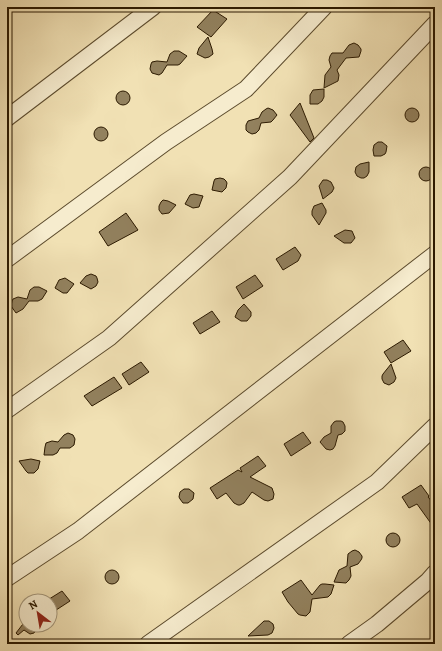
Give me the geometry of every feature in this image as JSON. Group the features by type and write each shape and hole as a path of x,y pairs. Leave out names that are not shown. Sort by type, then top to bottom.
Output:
{"street":[{"path":"7,118 153,7"},
{"path":"7,259 166,142 246,89 324,7"},
{"path":"7,410 109,338 290,177 435,24"},
{"path":"7,578 78,531 435,254"},
{"path":"148,644 378,482 435,426"},
{"path":"349,644 377,624 428,581 435,573"}],"building":[{"path":"213,10 227,19 211,37 197,27"},
{"path":"208,37 213,54 205,58 197,54 199,48"},
{"path":"354,43 361,49 359,57 346,58 337,70 339,75 338,81 324,88 325,75 331,67 329,60 332,53 343,53 349,45"},
{"path":"174,51 179,51 187,56 178,65 167,65 159,75 152,73 150,69 152,62 167,62 170,54"},
{"path":"324,89 324,97 322,101 318,104 310,104 310,95 313,90"},
{"path":"120,91 126,91 130,95 130,101 126,105 120,105 116,101 116,95"},
{"path":"300,103 314,138 310,142 290,115"},
{"path":"268,108 273,110 277,115 273,120 271,122 261,123 259,130 256,133 252,134 248,132 246,130 246,125 248,121 259,118 262,112"},
{"path":"409,108 415,108 419,112 419,118 415,122 409,122 405,118 405,112"},
{"path":"98,127 104,127 108,131 108,137 104,141 98,141 94,137 94,131"},
{"path":"378,142 382,142 387,146 386,152 381,156 374,156 374,145"},
{"path":"369,162 369,172 367,176 361,178 357,176 355,172 356,167 360,164"},
{"path":"423,167 429,167 433,171 433,177 429,181 423,181 419,177 419,171"},
{"path":"220,178 226,181 226,188 222,192 212,190 215,179"},
{"path":"323,180 331,182 334,188 332,192 323,199 319,186"},
{"path":"194,194 203,196 199,207 193,208 185,204 190,195"},
{"path":"163,200 176,205 169,213 162,214 159,210 159,206"},
{"path":"322,203 326,213 319,225 312,215 312,211 314,206"},
{"path":"126,213 138,230 108,246 99,232"},
{"path":"345,230 352,231 355,238 351,243 344,243 334,236"},
{"path":"295,247 301,255 298,261 283,270 276,259"},
{"path":"91,274 96,276 98,282 96,286 91,289 80,283 86,276"},
{"path":"255,275 263,286 243,299 236,287"},
{"path":"65,278 74,284 67,293 63,293 55,288 59,280"},
{"path":"34,287 39,287 47,291 42,299 38,301 29,301 23,309 16,313 11,306 13,299 18,297 27,299 30,290"},
{"path":"244,304 251,312 251,316 247,321 241,321 235,317 238,310"},
{"path":"212,311 220,322 200,334 193,323"},
{"path":"403,340 411,351 391,363 384,352"},
{"path":"141,362 149,372 129,385 122,374"},
{"path":"391,364 396,378 394,382 389,385 384,383 382,376"},
{"path":"114,377 122,388 92,406 84,396"},
{"path":"336,421 343,422 345,431 338,435 333,449 326,449 320,442 324,437 331,433 331,426"},
{"path":"303,432 311,443 291,456 284,444"},
{"path":"68,433 73,435 75,439 74,445 70,448 60,448 57,453 53,455 44,455 46,443 52,441 58,442"},
{"path":"258,456 266,466 250,477 272,488 274,494 273,499 268,501 264,500 252,492 244,503 240,505 234,503 226,493 217,499 210,488 238,470 242,472 240,468"},
{"path":"31,459 40,461 38,469 34,473 28,473 19,461"},
{"path":"421,485 435,505 435,529 417,504 409,508 402,497"},
{"path":"184,489 189,489 194,493 193,499 188,503 183,503 179,497 180,492"},
{"path":"390,533 396,533 400,537 400,543 396,547 390,547 386,543 386,537"},
{"path":"355,550 359,552 362,558 358,564 350,567 351,576 349,580 346,583 334,582 339,570 347,566 348,554"},
{"path":"109,570 115,570 119,574 119,580 115,584 109,584 105,580 105,574"},
{"path":"301,580 312,595 322,584 334,585 331,594 328,597 312,599 310,612 306,616 298,614 282,592"},
{"path":"62,591 70,601 58,609 58,594"},
{"path":"264,621 269,621 273,624 274,628 272,633 268,635 248,636"}]}
